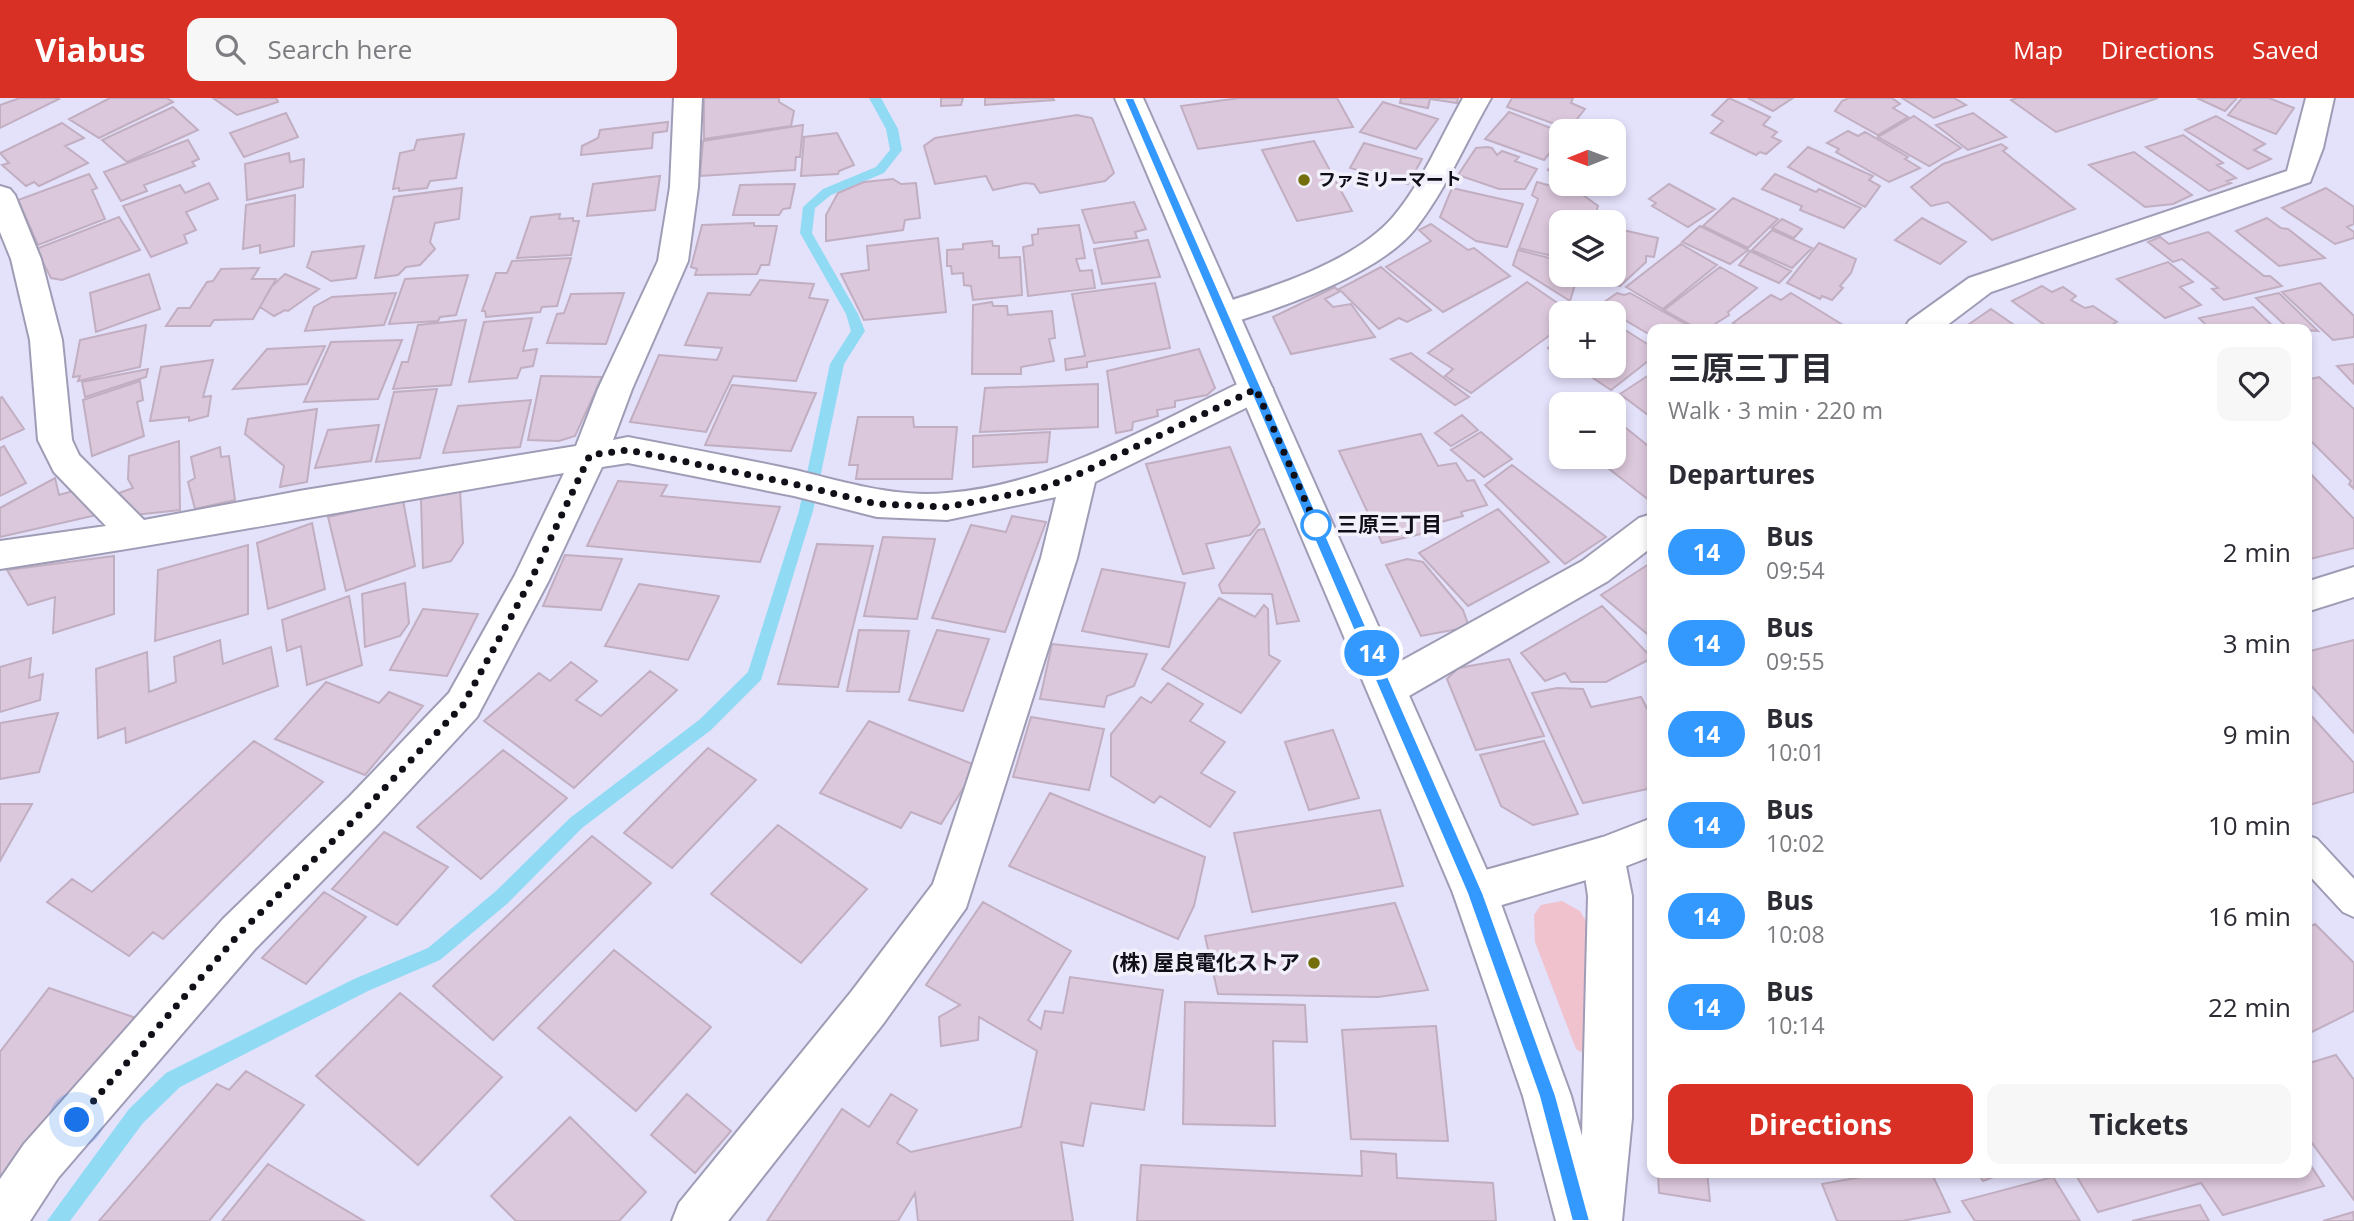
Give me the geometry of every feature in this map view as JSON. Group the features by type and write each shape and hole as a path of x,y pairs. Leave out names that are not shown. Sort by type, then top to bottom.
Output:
{"street":[{"path":"1,1221 41,1161 239,934 364,810 463,705 531,580 590,455 615,389 673,261 684,187 688,98"},
{"path":"1129,98 1475,893 1547,1096 1581,1221"},
{"path":"1224,314 1300,287 1382,244 1403,224 1477,98"},
{"path":"1927,324 1980,285 2300,176 2320,98"},
{"path":"0,195 26,259 46,340 55,440 66,463 137,535"},
{"path":"0,555 137,535 299,504 628,450 811,487 877,504 947,507 1040,489 1079,474 1256,389"},
{"path":"697,1221 867,1009 951,894 1059,558 1079,474"},
{"path":"1388,688 1595,571 1647,532"},
{"path":"2312,595 2354,582"},
{"path":"1475,893 1603,856 1647,839"},
{"path":"1597,1221 1608,1118 1609,896 1603,856"}],"lane":[{"path":"2312,856 2354,902"}],"shaded area":[{"path":"1562,901 1580,911 1586,921 1586,1049 1581,1052 1576,1049 1535,942 1534,915 1541,905"}],"building":[{"path":"20,98 59,99 0,128 0,105"},
{"path":"110,98 167,98 173,102 99,138 69,119"},
{"path":"213,98 276,98 278,102 237,115"},
{"path":"704,98 779,98 779,102 794,111 791,126 704,139"},
{"path":"941,98 963,98 961,105 941,106"},
{"path":"985,98 1053,98 1054,100 985,105"},
{"path":"1239,98 1337,98 1353,127 1198,149 1181,106"},
{"path":"1401,98 1458,98 1457,103 1430,99 1428,108 1400,103"},
{"path":"1512,98 1573,98 1571,103 1585,109 1577,119 1549,119 1549,122 1507,107"},
{"path":"1729,98 1770,117 1763,125 1777,132 1772,137 1781,141 1766,154 1760,152 1756,155 1711,133 1723,121 1712,115"},
{"path":"1748,98 1793,98 1773,111"},
{"path":"1849,98 1892,98 1900,104 1893,108 1908,117 1878,135 1835,111 1842,101"},
{"path":"1902,98 1954,98 1966,105 1934,118"},
{"path":"2158,98 2056,132 2011,100"},
{"path":"2197,98 2237,98 2225,111"},
{"path":"2242,98 2269,98 2294,108 2276,134 2228,115"},
{"path":"1383,102 1438,119 1416,149 1360,132"},
{"path":"173,107 198,130 127,162 102,140"},
{"path":"1509,112 1549,127 1549,154 1544,160 1485,139"},
{"path":"286,113 298,137 244,157 230,133"},
{"path":"1973,113 2006,137 1968,150 1936,125"},
{"path":"1077,115 1092,118 1114,173 1105,181 1040,193 1034,184 1025,183 993,190 986,176 935,184 924,146 935,138"},
{"path":"1914,116 1961,148 1929,166 1878,137"},
{"path":"2216,116 2265,144 2254,150 2271,159 2248,169 2185,130"},
{"path":"668,122 667,131 653,133 652,148 581,155 582,146 598,138 600,130"},
{"path":"62,123 84,138 65,146 88,163 39,186 34,182 26,186 2,165 9,163 0,153"},
{"path":"803,125 800,157 796,157 795,170 700,176 703,141"},
{"path":"1848,131 1858,136 1865,132 1908,157 1905,159 1920,168 1889,182 1836,152 1839,149 1827,143"},
{"path":"837,133 854,165 839,171 838,174 801,176 804,137"},
{"path":"464,134 456,178 430,181 427,188 399,191 399,188 393,189 400,153 414,150 417,140"},
{"path":"2183,135 2223,163 2217,165 2236,178 2227,181 2231,183 2209,191 2146,147"},
{"path":"188,140 199,159 192,162 195,166 144,185 147,191 121,201 104,172"},
{"path":"1314,141 1352,211 1297,221 1262,150"},
{"path":"1364,143 1422,159 1408,184 1350,168"},
{"path":"2001,144 2007,148 2003,151 2075,209 1992,240 1948,202 1931,206 1911,187 1943,164"},
{"path":"1808,147 1873,176 1869,180 1880,186 1865,207 1788,167"},
{"path":"1476,148 1492,148 1497,155 1502,151 1519,157 1515,161 1537,169 1525,189 1499,189 1458,175"},
{"path":"2134,152 2192,195 2173,204 2145,207 2089,165"},
{"path":"289,153 290,162 304,159 303,187 247,200 245,164"},
{"path":"89,174 97,188 92,190 105,219 38,245 18,200"},
{"path":"1775,174 1816,192 1819,189 1861,208 1844,228 1800,210 1802,206 1762,189"},
{"path":"660,176 655,210 587,216 593,184"},
{"path":"893,179 901,184 916,183 920,218 905,220 903,230 826,241 826,215 838,193 864,182"},
{"path":"1537,182 1549,185 1549,196 1584,196 1598,206 1597,210 1549,210 1549,255 1519,248 1538,199 1532,195"},
{"path":"209,183 218,199 186,212 196,230 184,235 187,243 151,257 123,206 180,185 185,193"},
{"path":"795,184 790,208 783,209 779,215 733,215 740,185"},
{"path":"1669,184 1715,209 1688,227 1652,206 1656,203 1649,199"},
{"path":"462,188 459,219 435,223 430,242 435,249 420,265 406,267 398,275 375,278 394,197"},
{"path":"1452,188 1523,204 1507,247 1476,241 1440,217"},
{"path":"2326,188 2354,207 2354,224 2347,227 2354,232 2354,238 2335,244 2282,208"},
{"path":"295,195 294,246 260,253 260,245 243,249 246,205"},
{"path":"1733,198 1778,219 1748,248 1703,226"},
{"path":"1134,202 1146,229 1135,232 1137,238 1094,243 1082,210"},
{"path":"560,214 559,219 573,218 573,221 579,221 571,255 517,258 531,217"},
{"path":"119,217 140,250 62,280 51,278 36,249"},
{"path":"1922,218 1966,242 1940,264 1895,240"},
{"path":"2267,218 2281,228 2288,229 2325,258 2279,266 2236,231"},
{"path":"1782,219 1802,229 1794,238 1772,228"},
{"path":"754,223 754,226 777,226 769,265 761,265 757,274 695,275 697,269 691,267 702,225"},
{"path":"1431,224 1468,250 1474,248 1510,276 1443,312 1386,267 1431,241 1419,230"},
{"path":"1079,225 1085,258 1076,259 1080,271 1092,270 1095,288 1028,296 1023,247 1033,245 1032,235 1038,234 1038,229"},
{"path":"1700,226 1748,250 1730,264 1682,242"},
{"path":"1772,230 1812,248 1792,268 1752,250"},
{"path":"1626,231 1658,238 1654,257 1646,256 1646,262 1626,280"},
{"path":"2208,232 2264,276 2270,276 2282,286 2224,300 2212,289 2218,288 2182,259 2173,262 2148,242 2160,237 2169,244"},
{"path":"938,238 946,312 864,320 841,274 869,270 867,246"},
{"path":"1148,240 1160,277 1102,284 1094,249"},
{"path":"992,241 993,246 999,246 999,258 1020,257 1022,295 973,300 971,286 964,285 963,273 952,274 951,266 947,266 947,250 963,249 963,244"},
{"path":"1819,243 1856,259 1851,273 1840,286 1843,288 1832,300 1822,296 1820,299 1787,283"},
{"path":"1681,244 1717,265 1663,309 1626,287"},
{"path":"364,246 356,278 331,281 307,267 312,252"},
{"path":"1518,250 1549,258 1549,287 1574,287 1570,301 1513,265"},
{"path":"1750,251 1791,271 1779,283 1739,265"},
{"path":"571,258 557,306 542,307 540,312 486,317 485,311 482,311 496,273 507,273 512,261"},
{"path":"2168,262 2193,282 2180,287 2201,305 2165,318 2117,279"},
{"path":"1381,267 1431,310 1407,322 1399,318 1379,329 1339,289"},
{"path":"1720,267 1757,288 1728,312 1729,315 1715,324 1689,324 1664,310"},
{"path":"259,268 252,279 276,279 253,319 214,320 210,326 166,326 178,308 190,308 207,282 213,281 221,269"},
{"path":"149,274 160,309 96,332 90,293"},
{"path":"285,274 319,289 288,311 274,316 260,307 271,287"},
{"path":"468,275 456,315 440,317 438,321 389,324 405,279"},
{"path":"760,280 814,284 809,298 828,300 796,381 733,376 706,432 630,422 659,355 717,360 722,348 685,345 708,293 750,295"},
{"path":"1527,282 1555,301 1549,301 1549,336 1471,393 1445,376 1453,369 1428,353"},
{"path":"1155,283 1170,348 1087,362 1087,367 1066,370 1065,359 1085,356 1072,294"},
{"path":"2320,283 2354,316 2354,337 2333,340 2282,292"},
{"path":"2042,286 2052,292 2063,287 2076,296 2071,300 2085,308 2093,306 2117,322 2043,324 2012,301"},
{"path":"1335,287 1339,292 1325,299 1333,307 1351,304 1375,337 1291,354 1273,317"},
{"path":"396,293 384,325 305,331 314,307 332,297"},
{"path":"624,293 606,344 547,343 557,314 564,313 571,294"},
{"path":"1617,293 1630,293 1685,324 1647,324 1647,333 1626,321 1626,301 1605,301"},
{"path":"1791,293 1841,324 1733,323 1771,295 1781,300"},
{"path":"2279,293 2311,324 2284,324 2256,298"},
{"path":"992,302 993,306 1007,306 1008,315 1052,311 1055,338 1049,339 1054,361 1021,367 1021,374 972,374 973,305"},
{"path":"2253,307 2271,324 2205,324 2199,318"},
{"path":"1991,309 2013,324 1969,324"},
{"path":"532,318 523,351 537,349 533,366 521,368 517,378 469,382 484,322"},
{"path":"466,320 451,385 393,389 402,362 408,362 418,325"},
{"path":"146,325 140,367 78,381 80,376 73,377 80,340"},
{"path":"1626,331 1647,344 1647,362 1611,390 1593,378 1626,378"},
{"path":"402,340 378,399 304,402 331,342"},
{"path":"325,346 307,384 233,389 267,349"},
{"path":"1199,349 1215,388 1207,395 1175,401 1175,407 1157,410 1158,416 1133,422 1132,430 1116,433 1107,371"},
{"path":"1411,353 1469,397 1455,405 1391,359"},
{"path":"213,360 203,397 211,396 208,416 189,421 189,417 150,421 161,367"},
{"path":"2354,364 2354,384 2337,366"},
{"path":"148,369 146,377 85,397 82,382"},
{"path":"541,376 602,377 575,436 559,441 528,440"},
{"path":"1647,376 1647,414 1626,398 1626,392 1623,392"},
{"path":"2319,377 2354,409 2354,489 2349,484 2351,481 2312,442 2312,379"},
{"path":"140,381 143,400 137,402 144,436 92,456 83,400"},
{"path":"1098,384 1098,427 980,432 985,388"},
{"path":"732,385 816,393 791,451 705,445"},
{"path":"437,389 420,458 376,462 394,392"},
{"path":"2,397 24,429 0,440 0,398"},
{"path":"531,400 520,447 443,453 458,406"},
{"path":"317,409 307,482 280,487 284,466 245,434 248,419"},
{"path":"1462,415 1478,430 1451,446 1435,433"},
{"path":"858,417 913,417 914,427 957,427 952,479 856,479 858,465 849,465"},
{"path":"379,425 371,461 315,468 328,430"},
{"path":"1626,428 1647,445 1647,499 1609,469 1626,469"},
{"path":"1050,432 1047,462 973,467 973,436"},
{"path":"1481,432 1512,459 1484,477 1451,450"},
{"path":"1421,434 1438,466 1456,463 1467,481 1474,480 1487,505 1461,512 1463,516 1426,526 1429,532 1382,543 1339,451"},
{"path":"179,441 180,510 134,515 117,505 119,493 133,488 128,479 129,456"},
{"path":"4,446 26,483 0,496 0,448"},
{"path":"220,447 221,457 229,456 235,500 195,509 188,482 195,478 191,457"},
{"path":"1230,447 1260,523 1250,535 1206,544 1214,568 1183,574 1146,464"},
{"path":"1512,465 1606,537 1565,564 1485,485"},
{"path":"2312,475 2354,519 2354,548 2312,558"},
{"path":"55,478 59,495 73,491 101,514 0,537 0,508"},
{"path":"618,481 667,485 661,496 780,507 760,562 587,546"},
{"path":"460,490 463,543 451,561 423,568 421,499"},
{"path":"403,500 415,566 346,591 328,517"},
{"path":"1498,509 1549,562 1468,606 1419,553"},
{"path":"1012,516 1046,522 1005,632 932,618 971,525 1006,532"},
{"path":"312,523 325,589 268,609 257,543"},
{"path":"1264,529 1299,621 1277,624 1272,594 1222,593 1219,585 1258,530"},
{"path":"883,537 935,539 917,619 864,616"},
{"path":"817,544 873,546 838,687 778,684"},
{"path":"248,545 248,614 155,641 158,570"},
{"path":"565,555 622,559 601,610 543,606"},
{"path":"114,556 114,614 53,633 55,597 28,605 7,570"},
{"path":"1407,559 1423,562 1463,610 1469,627 1421,636 1386,565"},
{"path":"1647,565 1647,634 1601,595"},
{"path":"1102,569 1185,583 1169,647 1082,631"},
{"path":"405,583 409,623 400,636 365,647 362,594"},
{"path":"639,584 719,596 688,660 605,646"},
{"path":"349,596 362,665 307,685 301,646 287,651 282,620"},
{"path":"1219,598 1255,617 1264,605 1268,609 1269,655 1280,661 1241,713 1162,669"},
{"path":"1602,606 1647,653 1647,661 1606,682 1571,682 1565,673 1545,681 1521,653"},
{"path":"423,609 478,614 447,676 390,670"},
{"path":"859,630 909,631 899,692 847,691"},
{"path":"937,630 989,639 963,711 909,700"},
{"path":"220,640 223,664 271,647 278,686 126,743 125,728 98,738 96,669 147,652 149,692 176,682 174,657"},
{"path":"2354,640 2354,733 2312,687 2312,650"},
{"path":"1052,644 1147,654 1134,686 1107,696 1104,707 1040,699"},
{"path":"31,658 29,678 43,674 40,700 0,712 0,667"},
{"path":"1509,659 1544,736 1476,750 1447,679 1458,668"},
{"path":"571,662 597,681 576,700 601,716 650,671 677,690 574,788 484,721 539,673 550,681"},
{"path":"326,682 379,703 389,692 423,706 365,775 275,739"},
{"path":"1168,683 1203,704 1190,721 1225,742 1201,773 1235,792 1210,827 1160,796 1154,803 1111,776 1111,734 1141,697 1151,703"},
{"path":"1557,688 1583,689 1591,707 1641,697 1647,708 1647,789 1583,803 1532,693"},
{"path":"58,713 39,772 0,779 0,723"},
{"path":"1031,717 1104,729 1089,790 1013,777"},
{"path":"2312,717 2354,763 2354,792 2312,804"},
{"path":"869,721 977,766 941,824 911,812 901,828 820,793"},
{"path":"1333,730 1359,798 1309,810 1285,742"},
{"path":"254,741 323,782 163,939 153,932 129,956 47,902 72,879 92,892"},
{"path":"1544,741 1578,814 1533,825 1501,806 1480,755"},
{"path":"708,748 756,780 672,868 624,833"},
{"path":"503,750 567,798 481,879 417,827"},
{"path":"1050,793 1205,857 1194,906 1178,939 1009,866"},
{"path":"0,804 32,804 0,861"},
{"path":"1380,810 1403,886 1252,912 1234,833"},
{"path":"778,825 867,889 801,963 711,894"},
{"path":"384,832 448,867 397,925 332,889"},
{"path":"592,836 651,883 493,1040 433,986"},
{"path":"324,892 366,917 306,984 262,958"},
{"path":"983,902 1071,951 1028,1020 1041,1029 1045,1011 1063,1013 1070,977 1163,990 1144,1110 1091,1103 1083,1146 1061,1142 1073,1221 918,1221 915,1193 898,1221 767,1221 842,1109 869,1127 891,1094 917,1110 897,1143 911,1152 1021,1127 1037,1051 979,1017 978,1040 941,1046 939,1017 960,1005 926,985"},
{"name":"(株) 屋良電化ストア","path":"1395,903 1428,990 1378,997 1218,994 1205,936"},
{"path":"2315,924 2354,963 2354,1011 2312,1032 2312,926"},
{"path":"614,950 711,1027 636,1111 538,1028"},
{"path":"49,988 136,1018 52,1111 0,1183 0,1052"},
{"path":"400,993 502,1077 418,1165 316,1076"},
{"path":"1185,1002 1305,1005 1307,1042 1273,1041 1275,1126 1183,1124"},
{"path":"1436,1026 1448,1141 1351,1139 1342,1030"},
{"path":"2336,1055 2354,1080 2354,1200 2312,1143 2312,1062"},
{"path":"246,1071 304,1105 209,1221 99,1221 217,1084 229,1090"},
{"path":"687,1094 731,1131 695,1173 651,1135"},
{"path":"570,1117 646,1192 619,1221 516,1221 491,1196"},
{"path":"1361,1151 1396,1154 1397,1178 1493,1183 1496,1221 1137,1221 1141,1165 1362,1176"},
{"path":"268,1164 364,1221 222,1221"},
{"path":"2312,1167 2324,1186 2223,1215 2201,1183 2098,1212 2078,1178 2312,1178"},
{"path":"1658,1178 1708,1178 1710,1201 1659,1193"},
{"path":"1856,1178 1934,1178 1950,1212 1902,1221 1837,1221 1822,1184"},
{"path":"2054,1178 2080,1221 1975,1221 1962,1201"},
{"path":"2200,1205 2209,1221 2132,1221"},
{"path":"2353,1212 2354,1221 2323,1221"}],"waterway":[{"path":"57,1221 136,1116 173,1080 361,985 434,954 502,897 576,823 705,725 755,675 806,511 837,364 858,331 852,314 806,233 809,207 827,192 880,170 896,150 892,129 875,98"}],"bus line":[{"name":"14","path":"1129,98 1475,893 1547,1096 1581,1221"}],"place":[{"name":"ファミリーマート","path":"1304,180"},
{"name":"三原三丁目","path":"1316,525"},
{"name":"(株) 屋良電化ストア","path":"1314,963"}],"route":[{"path":"77,1120 239,934 364,810 463,705 531,580 590,455 628,450 877,504 947,507 1040,489 1079,474 1256,389 1316,525"}]}
